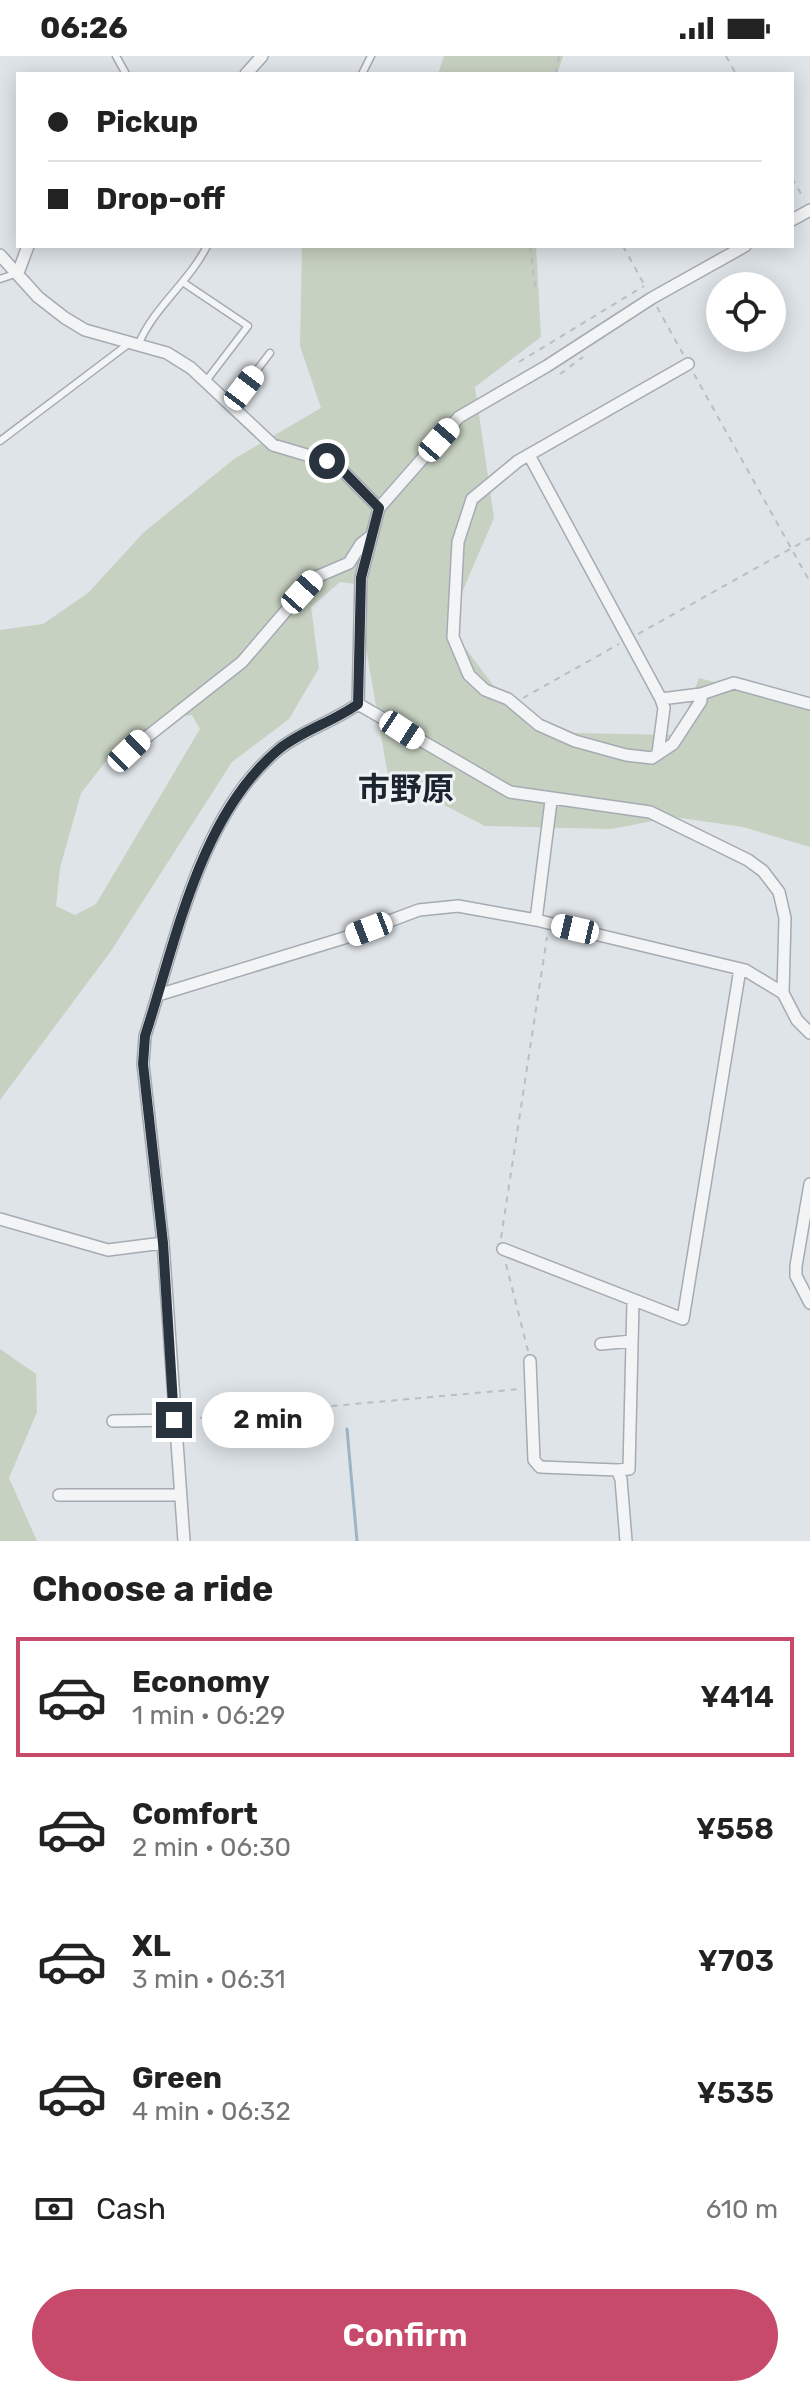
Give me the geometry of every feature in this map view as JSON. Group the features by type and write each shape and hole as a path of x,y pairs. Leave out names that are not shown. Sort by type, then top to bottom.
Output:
{"street":[{"path":"248,72 262,56"},
{"path":"18,273 27,248"},
{"path":"358,704 361,578 379,508 459,417 547,366 652,298 741,248"},
{"path":"0,255 38,297 85,330 167,353 206,381 273,445 327,461 344,472 379,508"},
{"path":"688,364 529,455 495,477 472,499 458,542 453,637 469,675 485,690 508,699 539,725 575,741 626,755 652,758 673,744 701,701 701,694"},
{"path":"529,455 661,699 664,708 658,753"},
{"path":"115,757 129,751 242,662 314,578 349,563 361,544 371,536"},
{"path":"661,699 701,694 734,683 810,704"},
{"path":"358,704 510,792 551,801 650,812 763,871 779,892 785,918 783,993 797,1020 810,1033"},
{"path":"184,1541 163,1243 143,1064 145,1036 209,838 281,747 358,704"},
{"path":"536,920 551,801"},
{"path":"158,995 344,938 419,910 458,906 536,920 740,969 783,993"},
{"path":"503,1249 680,1320 685,1314 740,969"},
{"path":"810,1184 796,1266 796,1276 810,1303"},
{"path":"0,1219 108,1250 163,1243"},
{"path":"530,1361 534,1460 540,1467 629,1469 633,1302"},
{"path":"601,1344 632,1341"},
{"path":"113,1421 174,1420"},
{"path":"617,1470 621,1479 626,1541"},
{"path":"59,1495 180,1495"}],"lane":[{"path":"0,441 136,342 151,319 184,283 206,248"},
{"path":"0,279 18,273"},
{"path":"184,283 248,326 206,381"},
{"path":"230,405 270,353"}],"path":[{"path":"794,182 810,210"},
{"path":"530,248 535,287"},
{"path":"624,248 810,582"},
{"path":"519,362 645,285"},
{"path":"522,699 810,538"},
{"path":"530,1361 500,1235 549,923"},
{"path":"174,1420 531,1388"}],"green space":[{"path":"444,56 563,56 558,72 439,72"},
{"path":"302,248 536,248 541,337 475,387 494,518 448,625 508,705 573,733 678,735 699,678 810,708 810,847 743,827 674,817 611,829 485,826 388,776 355,584 340,582 311,607 319,668 289,719 232,762 111,951 0,1100 0,630 43,624 88,593 143,533 234,459 321,408 300,346","holes":["192,715 200,729 96,904 75,915 56,906 60,868 81,793 107,760 161,717"]},
{"path":"0,1349 36,1374 37,1412 9,1478 37,1541 0,1541"}],"waterway":[{"path":"347,1429 357,1541"}],"district":[{"name":"市野原","path":"406,789"}],"route":[{"path":"174,1420 163,1243 143,1064 145,1036 209,838 268,759 281,747 358,704 361,578 379,508 344,472 327,461"}]}
